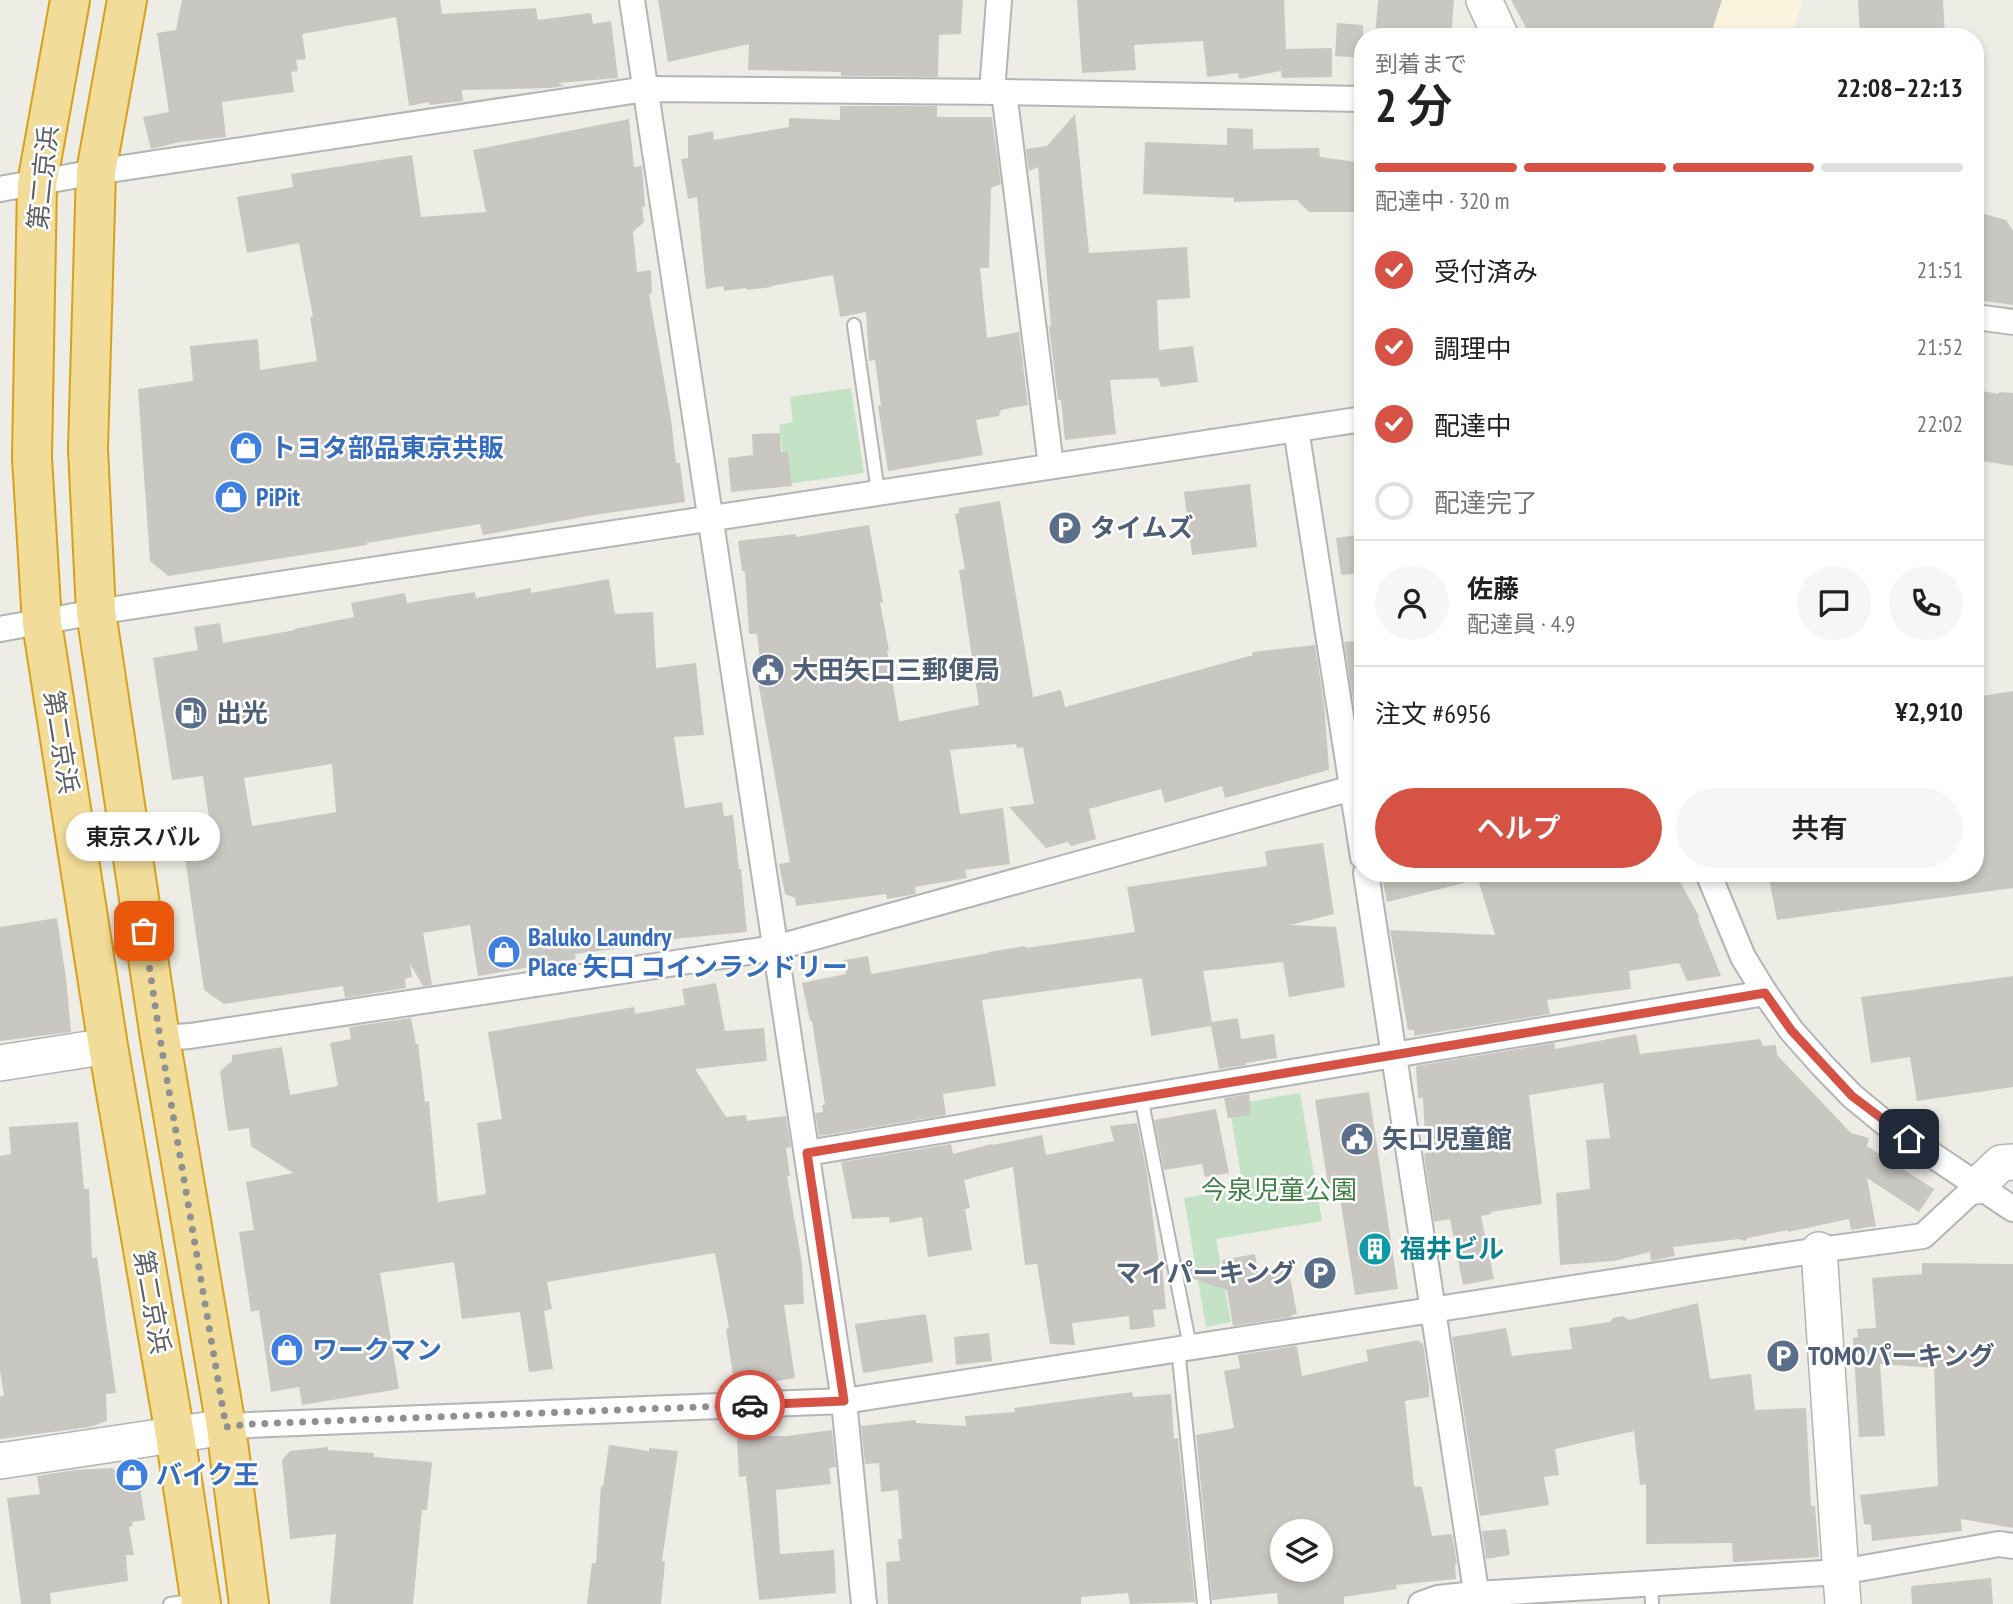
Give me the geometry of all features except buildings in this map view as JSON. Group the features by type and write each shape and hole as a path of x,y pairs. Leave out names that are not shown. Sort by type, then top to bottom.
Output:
{"highway":[{"name":"第二京浜","path":"70,0 18,187 42,622 108,1046 175,1435 191,1602"},
{"name":"第二京浜","path":"127,0 96,172 88,449 96,612 160,1038 226,1427 249,1604"}],"street":[{"path":"632,0 844,1401 864,1604"},
{"path":"999,0 998,92 1051,466"},
{"path":"1483,0 1497,28"},
{"path":"18,187 96,172 646,89 1354,99"},
{"path":"1984,318 2013,322"},
{"path":"0,629 96,612 1354,420"},
{"path":"1296,429 1354,764"},
{"path":"160,1038 190,1036 775,948 1354,788"},
{"path":"1367,882 1477,1599"},
{"path":"1712,882 1743,957 1791,1030 1852,1096 1886,1124 2013,1209"},
{"path":"807,1153 1765,993"},
{"path":"0,1063 108,1046"},
{"path":"0,1461 250,1424 844,1401 1923,1236 2001,1163 2013,1162"},
{"path":"1819,1250 1842,1588"},
{"path":"1421,1604 1438,1598 1842,1588 1999,1544 2013,1546"}],"lane":[{"path":"853,325 878,492"},
{"path":"1141,1097 1184,1348 1204,1604"}],"shaded area":[{"path":"1596,0 1803,0 1794,28 1585,28"}],"green space":[{"path":"851,388 864,473 787,484 779,425 793,422 790,397"},
{"name":"今泉児童公園","path":"1300,1093 1322,1221 1216,1239 1231,1322 1206,1327 1184,1198 1243,1187 1229,1105"}],"way so far":[{"path":"144,931 226,1427 750,1405"}],"place":[{"name":"トヨタ部品東京共販","path":"246,448"},
{"name":"PiPit","path":"231,497"},
{"name":"タイムズ","path":"1065,528"},
{"name":"大田矢口三郵便局","path":"768,670"},
{"name":"出光","path":"191,713"},
{"name":"東京スバル","path":"144,931"},
{"name":"Baluko Laundry Place 矢口 コインランドリー","path":"504,952"},
{"name":"矢口児童館","path":"1357,1139"},
{"name":"福井ビル","path":"1375,1249"},
{"name":"マイパーキング","path":"1320,1273"},
{"name":"ワークマン","path":"287,1350"},
{"name":"TOMOパーキング","path":"1783,1356"},
{"name":"バイク王","path":"132,1475"}],"route":[{"path":"750,1405 844,1401 807,1153 1765,993 1791,1030 1852,1096 1909,1139"}]}
